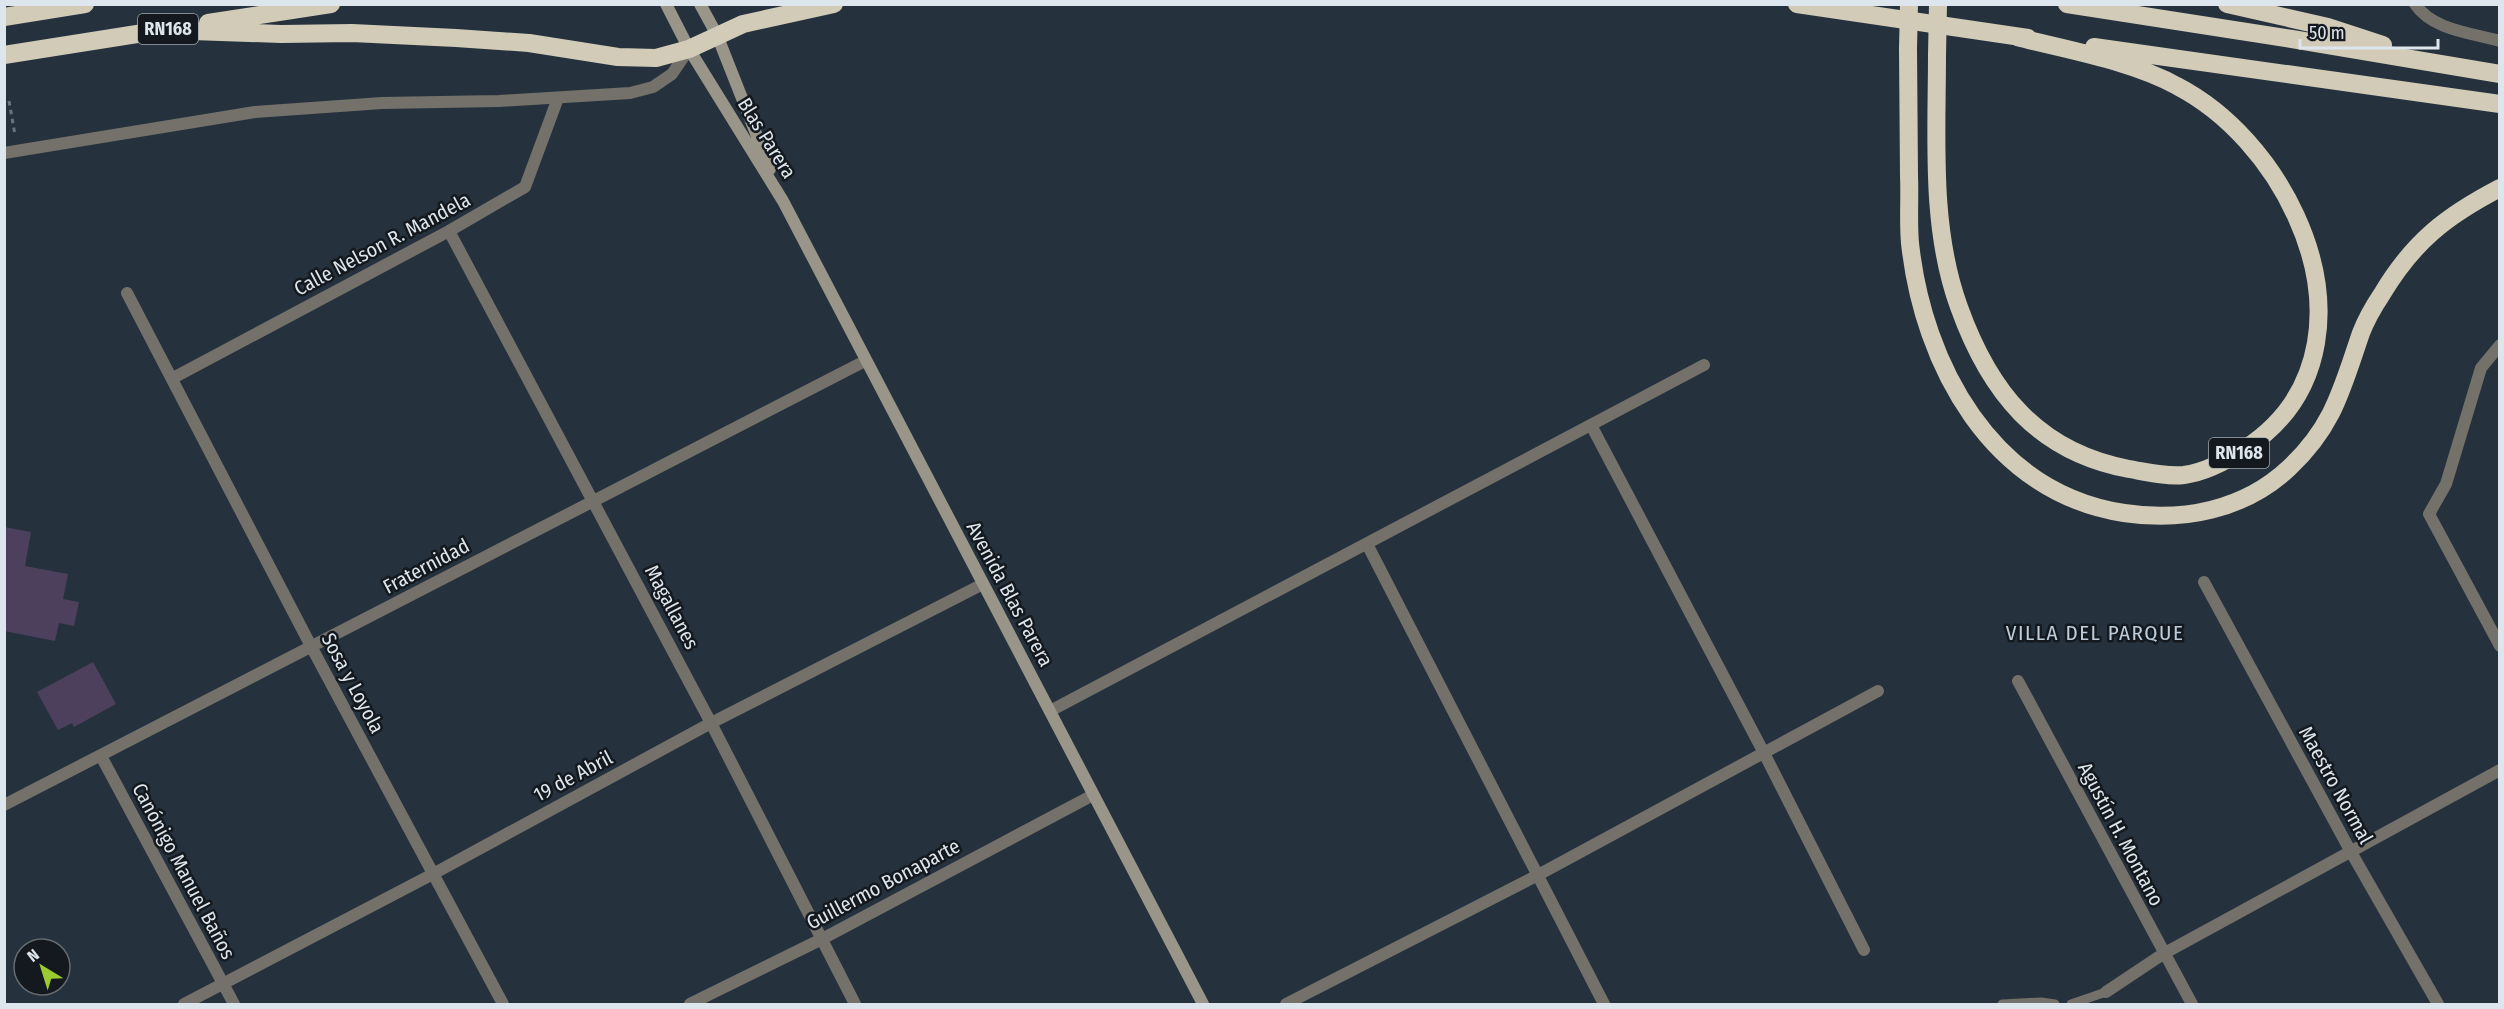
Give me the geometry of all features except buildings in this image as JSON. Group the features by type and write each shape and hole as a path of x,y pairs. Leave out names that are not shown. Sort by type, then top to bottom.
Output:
{"highway":[{"name":"RN168","path":"4,54 331,4"},
{"path":"165,30 281,34 352,33 456,38 529,43 618,57 656,58 689,49 743,24 834,4"},
{"name":"RN168","path":"1797,4 2017,37 2150,73 2179,87 2233,128 2253,148 2290,202 2304,233 2314,265 2320,322 2307,378 2296,401 2278,422 2250,445 2210,468 2184,475 2153,474 2086,458 2055,443 2035,427 2012,405 1992,377 1972,341 1950,279 1942,230 1937,170 1937,55 1938,4"},
{"name":"RN168","path":"1909,4 1910,241 1918,291 1929,331 1942,365 1963,404 1984,432 2026,473 2057,491 2089,505 2115,512 2173,517 2201,513 2229,505 2260,489 2288,470 2311,445 2330,418 2344,388 2362,332 2373,308 2401,264 2412,250 2444,223 2476,200 2499,188"},
{"path":"2067,4 2499,74"},
{"path":"2227,4 2328,27 2433,62"},
{"path":"4,18 80,5"},
{"path":"2017,37 2499,104"}],"main road":[{"name":"Blas Parera","path":"666,4 689,49 783,201"},
{"name":"Blas Parera","path":"700,4 717,35 783,201"},
{"name":"Avenida Blas Parera","path":"783,201 1203,1004"}],"street":[{"path":"2415,4 2422,15 2438,24 2499,41"},
{"path":"4,153 255,112 382,103 558,98 630,93 653,87 672,74 689,49"},
{"name":"Calle Nelson R. Mandela","path":"173,378 449,231 525,187 558,98"},
{"name":"Magallanes","path":"449,231 711,723 855,1005"},
{"name":"Sosa y Loyola","path":"126,292 173,378 312,648 503,1005"},
{"path":"2499,345 2481,368 2446,484 2429,514 2499,646"},
{"name":"Fraternidad","path":"4,805 865,361"},
{"path":"1050,711 1704,365"},
{"path":"1592,425 1764,753 1864,950"},
{"path":"1367,544 1604,1005"},
{"name":"Maestro Normal","path":"2204,582 2351,852 2438,1005"},
{"name":"19 de Abril","path":"184,1005 433,874 711,723 983,584"},
{"name":"Agustín H. Montano","path":"2018,681 2192,1005"},
{"path":"1286,1005 1538,875 1878,691"},
{"name":"Canónigo Manuel Baños","path":"100,756 234,1005"},
{"path":"2106,992 2163,954 2499,770"},
{"name":"Guillermo Bonaparte","path":"690,1005 822,939 1093,795"}],"lane":[{"path":"2071,1005 2106,992"},
{"path":"2002,1005 2042,1002 2055,1005"}],"path":[{"path":"9,102 18,151"}],"district":[{"name":"VILLA DEL PARQUE","path":"2095,633"}]}
